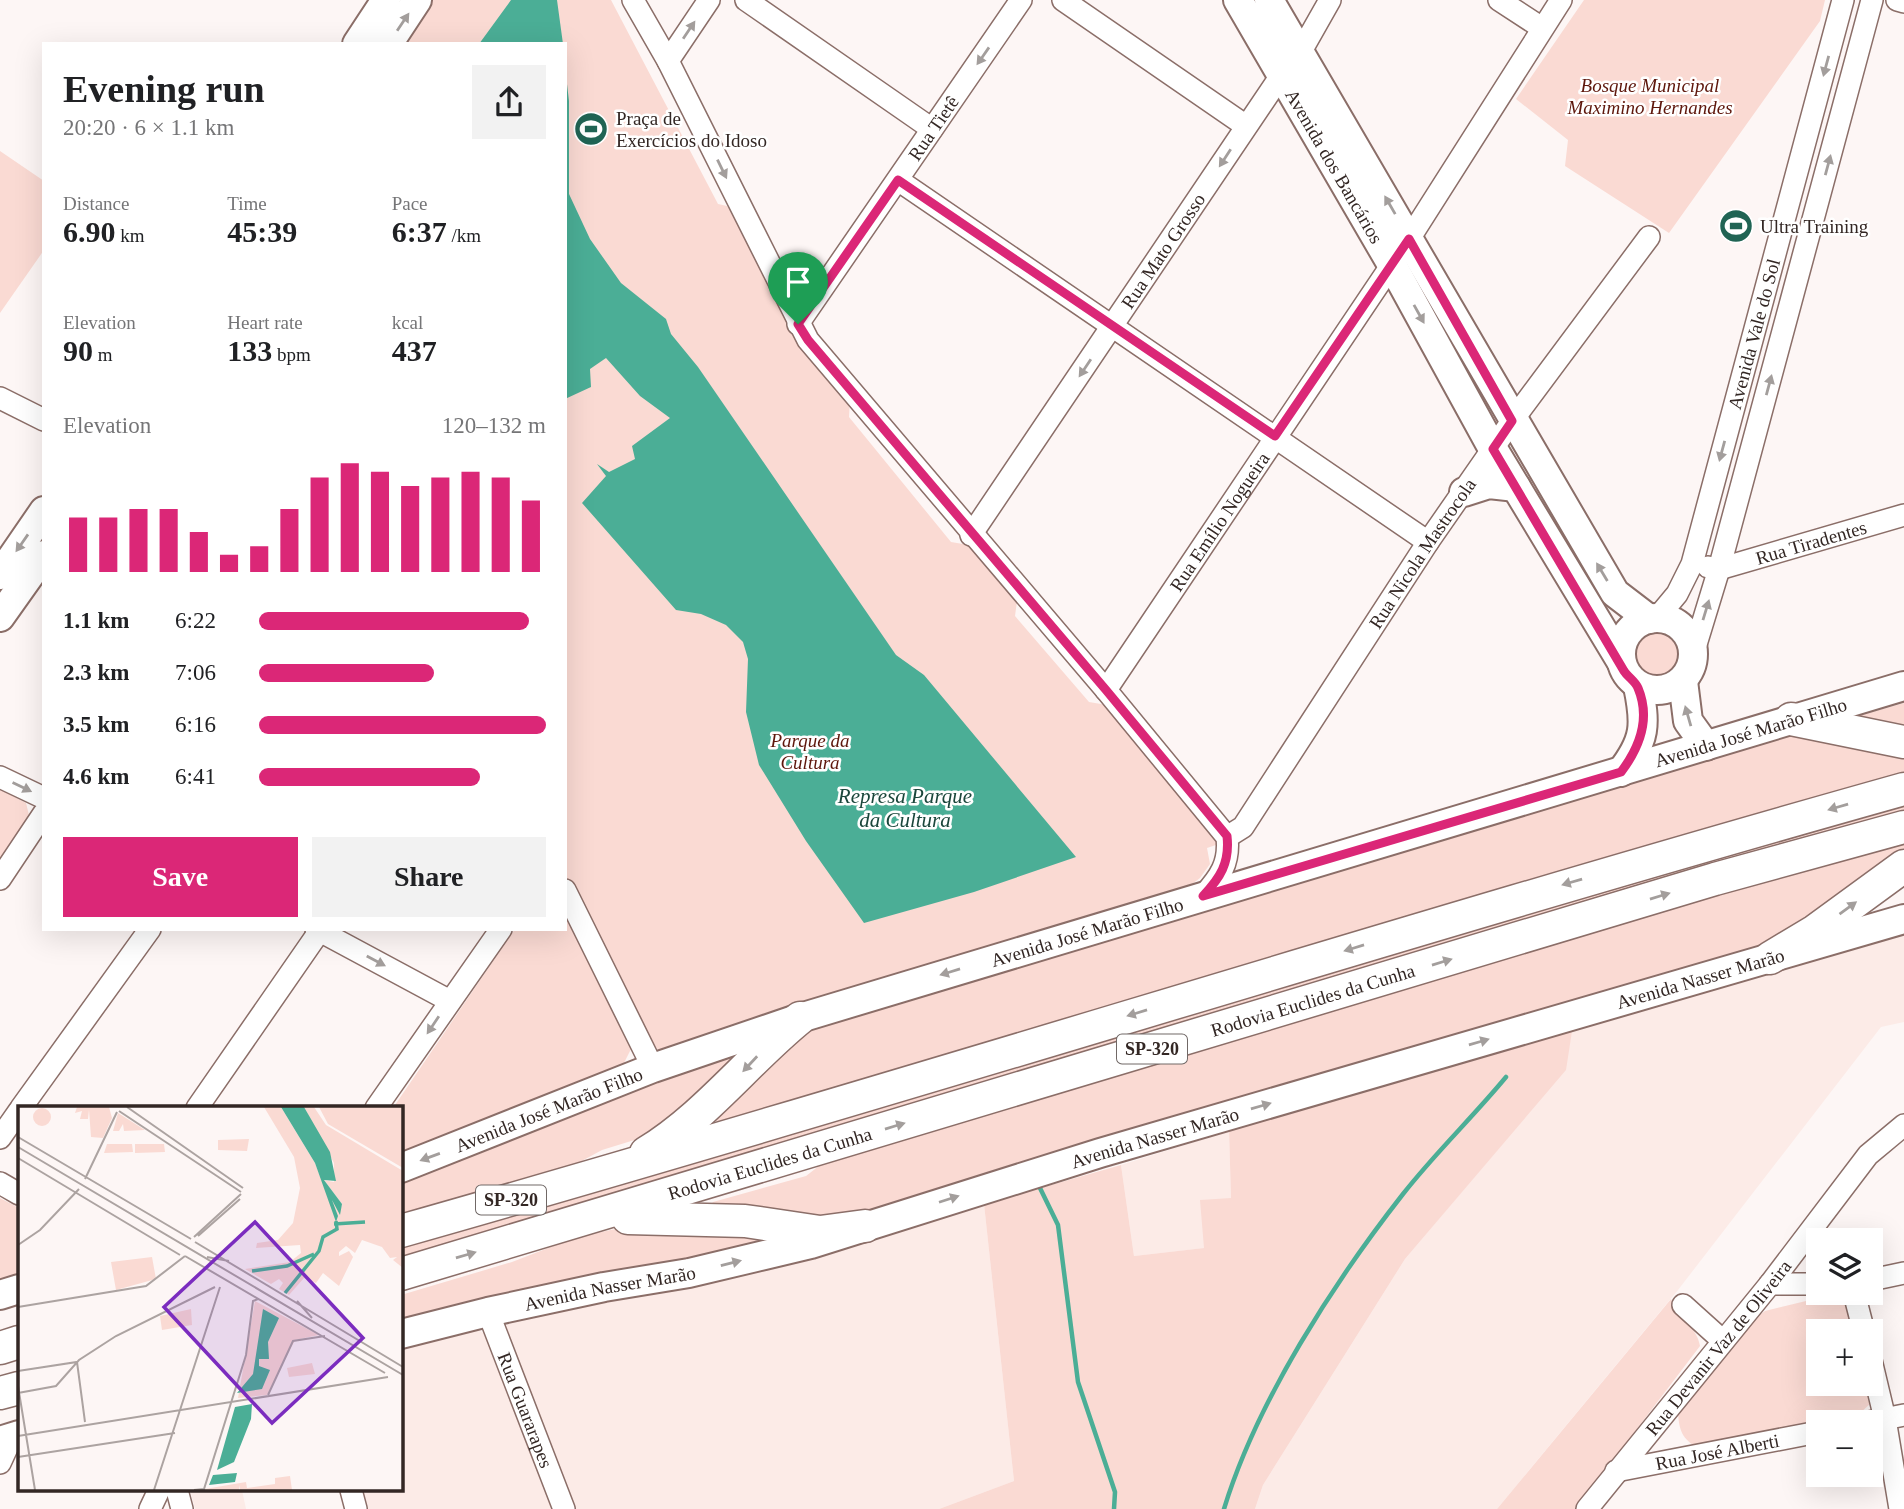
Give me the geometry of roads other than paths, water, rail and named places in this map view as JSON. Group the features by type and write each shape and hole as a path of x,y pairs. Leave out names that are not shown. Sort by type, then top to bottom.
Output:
{"highway":[{"path":"1791,719 1904,742"},
{"name":"Rodovia Euclides da Cunha","path":"402,1231 621,1169 1567,883 1904,789"},
{"name":"Rodovia Euclides da Cunha","path":"402,1274 1715,879 1904,827"},
{"path":"1770,958 1815,931 1904,866"},
{"path":"621,1169 690,1121 745,1071 773,1040 800,1018"},
{"path":"588,1218 673,1217 746,1221 820,1232 865,1226"},
{"path":"0,1348 18,1342"},
{"path":"0,1394 18,1388"}],"main road":[{"path":"358,42 386,0"},
{"path":"389,42 417,0"},
{"name":"Avenida dos Bancários","path":"1238,0 1391,263 1493,449 1621,661"},
{"name":"Avenida dos Bancários","path":"1269,0 1512,421 1615,593 1653,618"},
{"path":"1464,492 1489,484 1516,487"},
{"path":"0,617 6,580 42,516"},
{"path":"6,580 42,556"},
{"path":"1653,618 1677,624 1686,631 1694,651 1693,662 1683,681 1666,690 1647,690 1638,686 1630,679 1621,661 1624,639 1639,623 1653,618"},
{"path":"1683,681 1688,721 1706,746"},
{"path":"1621,772 1642,737 1643,711 1638,686"},
{"name":"Avenida José Marão Filho","path":"402,1168 653,1068 800,1018 1904,686"},
{"name":"Avenida Nasser Marão","path":"402,1334 488,1311 604,1287 690,1273 811,1244 1114,1149 1904,919"},
{"path":"0,1295 18,1289"}],"street":[{"path":"633,0 668,61 808,340 1227,836 1227,857 1220,878 1203,896"},
{"path":"668,61 709,0"},
{"path":"746,0 932,129"},
{"path":"1063,0 1246,126"},
{"name":"Rua Mato Grosso","path":"971,534 1114,327 1246,126 1300,53 1330,0"},
{"path":"1499,0 1542,28"},
{"name":"Rua Emílio Nogueira","path":"1106,690 1409,239 1561,0"},
{"name":"Avenida Vale do Sol","path":"1653,618 1677,594 1692,564 1843,0"},
{"name":"Avenida Vale do Sol","path":"1694,651 1719,569 1872,0"},
{"path":"1897,0 1904,2"},
{"name":"Rua Tietê","path":"798,324 1016,2"},
{"path":"898,180 1428,542"},
{"name":"Rua Nicola Mastrocola","path":"1227,836 1243,827 1428,542 1512,421 1649,237"},
{"path":"1759,313 1786,320"},
{"path":"0,398 42,419"},
{"path":"1733,412 1759,419"},
{"name":"Rua Tiradentes","path":"1719,569 1904,515"},
{"path":"1692,564 1719,569"},
{"path":"0,777 42,797"},
{"path":"0,879 42,816"},
{"path":"567,894 653,1068"},
{"path":"23,1106 149,931"},
{"path":"198,1106 318,931"},
{"path":"321,931 450,1001"},
{"path":"377,1106 500,931"},
{"path":"0,1138 18,1113"},
{"name":"Rua Devanir Vaz de Oliveira","path":"1587,1509 1770,1284 1868,1155 1904,1125"},
{"path":"0,1183 18,1193"},
{"path":"1883,1277 1904,1273"},
{"path":"1770,1284 1806,1284"},
{"path":"1683,1305 1723,1341"},
{"name":"Rua Guararapes","path":"488,1311 564,1509"},
{"path":"1883,1390 1894,1417 1900,1509"},
{"name":"Rua José Alberti","path":"1616,1471 1806,1434"},
{"path":"0,1463 10,1438"},
{"path":"150,1509 158,1492"},
{"path":"178,1492 182,1509"},
{"path":"352,1492 356,1509"}],"water":[{"path":"511,0 557,0 563,42 480,42"},
{"name":"Represa Parque da Cultura","path":"567,84 569,194 590,239 621,283 666,319 671,334 698,367 896,655 924,675 1076,857 974,892 864,923 806,841 759,765 746,712 748,659 743,642 726,625 701,614 676,610 582,503 606,476 597,464 609,472 635,459 632,446 670,418 640,396 606,358 590,369 591,387 567,398"}],"waterway":[{"path":"1224,1509 1256,1427 1277,1385 1325,1304 1403,1194 1506,1077"},
{"path":"1040,1188 1058,1225 1078,1382 1115,1492 1114,1509"}],"place":[{"name":"Praça de Exercícios do Idoso","path":"591,129"},
{"name":"Ultra Training","path":"1736,226"}],"park label":[{"name":"Bosque Municipal Maximino Hernandes","path":"1650,96"},
{"name":"Parque da Cultura","path":"810,751"}]}
